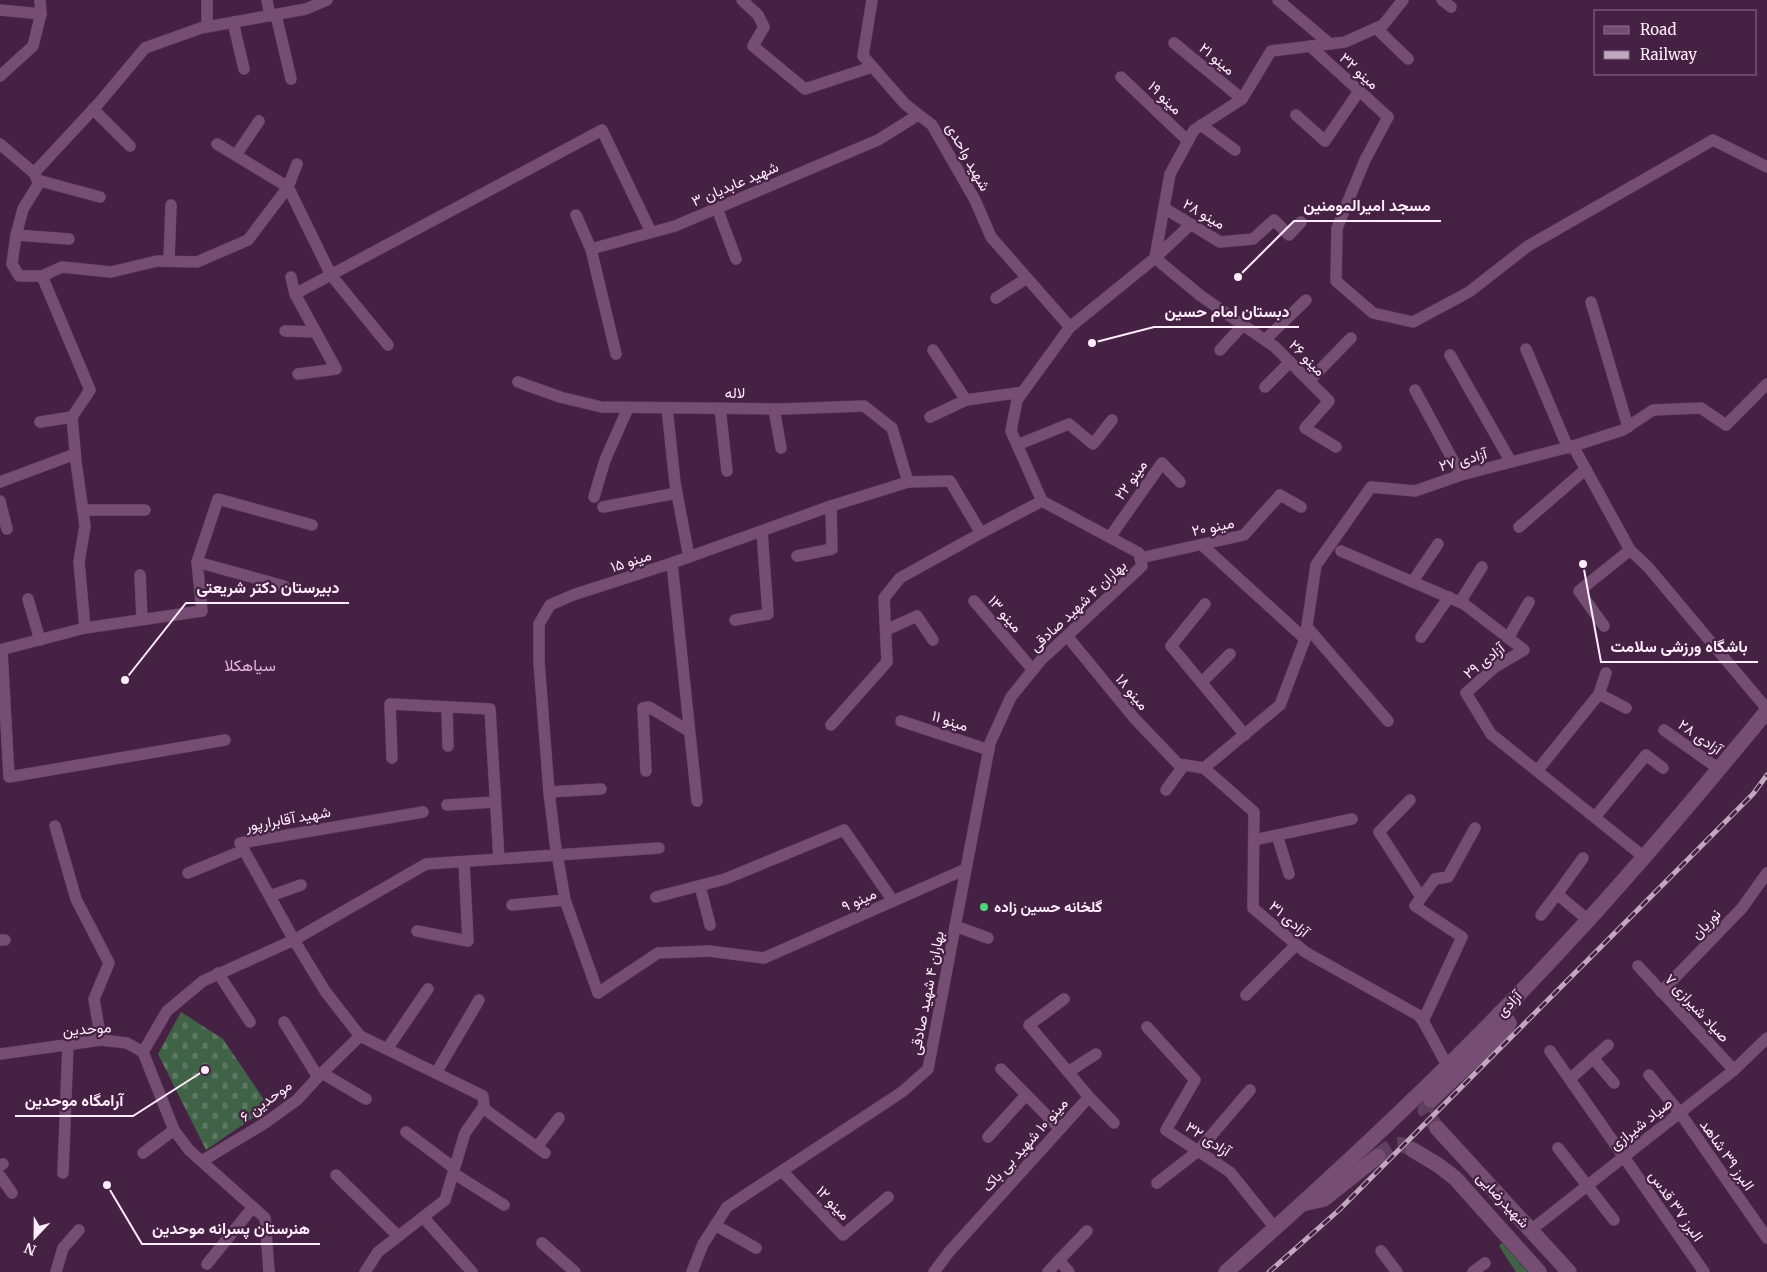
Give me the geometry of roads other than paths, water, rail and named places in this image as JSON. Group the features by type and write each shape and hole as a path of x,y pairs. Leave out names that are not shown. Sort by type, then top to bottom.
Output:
{"main road":[{"name":"آزادی","path":"1226,1272 1448,1067 1500,1013 1588,920 1719,769 1767,710"},
{"path":"1431,1100 1505,1030 1509,1023 1500,1013"},
{"name":"شهیدرضایی","path":"1437,1128 1569,1272"},
{"name":"شهیدرضایی","path":"1413,1150 1455,1178 1539,1272"},
{"path":"1300,1205 1324,1199 1378,1156"},
{"path":"1455,1178 1470,1164"}],"street":[{"path":"0,76 33,46 41,14 40,0"},
{"path":"207,0 207,26"},
{"path":"267,0 291,79"},
{"path":"36,176 145,48 207,26 306,9 327,0"},
{"path":"742,0 758,15 764,27 753,46 805,89 872,66"},
{"name":"شهید واحدی","path":"872,0 863,56 905,104 932,125 975,200 991,237 1070,327"},
{"path":"1278,0 1330,44"},
{"path":"1155,258 1170,174 1194,130 1242,99 1271,51 1345,42 1383,25 1398,2"},
{"path":"0,10 41,14"},
{"path":"233,22 244,69"},
{"path":"1376,28 1408,59"},
{"name":"مینو ۲۱","path":"1174,43 1242,99"},
{"name":"مینو ۳۲","path":"1310,46 1388,117 1365,160 1337,228 1336,281 1373,313 1413,322 1469,292 1528,246 1713,140 1767,166"},
{"name":"مینو ۱۹","path":"1121,77 1188,141"},
{"path":"1296,115 1325,141 1359,91"},
{"path":"93,110 130,146"},
{"name":"شهید عابدیان ۳","path":"592,249 675,226 878,140 918,115"},
{"path":"236,155 258,121"},
{"path":"1201,125 1235,150"},
{"path":"295,294 602,130 651,232"},
{"path":"217,144 288,187 331,275 388,345"},
{"path":"0,160 4,147 36,176 40,183 23,209 16,235 12,264 19,276 42,276 62,267 111,272 157,260 197,262 248,240 288,187 297,164"},
{"path":"36,176 100,197"},
{"path":"169,261 170,205"},
{"path":"718,208 736,259"},
{"name":"مینو ۲۸","path":"1164,208 1220,242 1253,239 1274,220 1289,235 1301,222"},
{"path":"576,214 592,249 616,354"},
{"path":"831,725 887,662 884,598 900,578 1042,501 1010,431 1017,400 1070,327 1155,258 1192,224"},
{"path":"16,235 69,239"},
{"name":"مینو ۲۶","path":"1155,258 1201,296 1275,347 1329,401 1305,428 1336,447"},
{"path":"42,276 90,390 72,417 85,526 79,562 85,628"},
{"path":"291,277 295,294 336,369 298,374"},
{"path":"996,298 1027,278"},
{"path":"1265,340 1306,300"},
{"path":"1592,302 1628,427"},
{"path":"1220,350 1243,324"},
{"path":"285,331 316,332"},
{"path":"1309,381 1351,338"},
{"path":"1526,349 1570,447 1586,469 1630,550 1648,567 1767,710"},
{"path":"934,350 966,400"},
{"path":"1450,355 1511,462"},
{"path":"1265,386 1290,362"},
{"name":"لاله","path":"518,382 560,397 601,407 774,409 864,406 892,428 908,482"},
{"name":"آزادی ۲۷","path":"1204,768 1280,705 1305,639 1316,565 1371,487 1415,490 1461,475 1570,447 1623,430 1653,410 1701,408 1726,425 1767,384"},
{"path":"1415,390 1461,475"},
{"path":"930,417 966,400 1023,392"},
{"path":"594,496 605,460 628,408"},
{"path":"667,408 677,493 689,557"},
{"path":"720,408 727,471"},
{"path":"774,409 781,448"},
{"path":"40,422 72,417"},
{"path":"1017,445 1069,424 1093,444 1112,420"},
{"path":"0,482 75,454"},
{"name":"مینو ۲۲","path":"1110,537 1162,463 1180,482"},
{"path":"1519,527 1586,469"},
{"name":"مینو ۱۵","path":"764,958 709,950 658,953 598,993 565,900 550,792 539,662 539,624 550,605 573,595 672,563 830,506 908,482 950,481 981,533"},
{"path":"603,506 677,493"},
{"name":"مینو ۲۰","path":"1140,558 1244,535 1280,495 1301,508"},
{"path":"225,740 4,777 1,650 85,628 202,611 197,562 218,498 312,525"},
{"path":"0,501 7,530"},
{"name":"بهاران ۴ شهید صادقی","path":"692,1272 703,1244 727,1207 902,1092 928,1069 990,743 1011,697 1041,660 1142,566 1139,552 1042,501"},
{"path":"797,556 832,549 830,506"},
{"path":"83,510 145,510"},
{"path":"735,620 768,614 762,531"},
{"path":"1413,581 1438,544"},
{"path":"1202,545 1305,639"},
{"path":"1604,626 1579,591 1630,550"},
{"name":"آزادی ۲۹","path":"1341,551 1460,602 1524,650 1495,667 1466,693 1491,734 1644,856"},
{"path":"197,562 284,586"},
{"path":"672,563 696,801"},
{"path":"1460,602 1482,567"},
{"path":"140,575 142,619"},
{"path":"1421,638 1449,597"},
{"path":"28,599 40,640"},
{"name":"مینو ۱۳","path":"974,601 1033,670"},
{"path":"1508,638 1529,602"},
{"path":"1205,604 1171,646 1244,734"},
{"path":"886,630 917,616 933,640"},
{"path":"1307,627 1388,720"},
{"name":"مینو ۱۸","path":"1067,636 1135,720 1181,765"},
{"path":"1202,682 1230,654"},
{"path":"1537,771 1599,694 1606,673"},
{"path":"1599,694 1626,708"},
{"path":"392,758 390,704 490,709 499,860"},
{"path":"447,707 448,746"},
{"path":"646,771 643,708 649,707 689,731"},
{"name":"مینو ۱۱","path":"901,721 989,750"},
{"name":"آزادی ۲۸","path":"1664,730 1719,769"},
{"path":"1595,817 1646,755 1663,768"},
{"path":"1166,790 1181,765 1204,768"},
{"name":"آزادی ۳۱","path":"1204,768 1254,812 1253,908 1305,952 1418,1015 1448,1067"},
{"path":"550,792 602,789"},
{"path":"1410,800 1379,832 1421,897"},
{"path":"448,805 496,802"},
{"name":"شهید آقابرارپور","path":"360,1036 325,991 240,843 422,812"},
{"path":"1254,840 1352,818"},
{"path":"55,826 76,899 109,963 94,999 101,1040"},
{"path":"1422,1021 1462,937 1415,906 1435,880 1448,877 1475,828"},
{"path":"656,897 725,879 844,830 894,901"},
{"path":"1277,835 1289,874"},
{"path":"269,1272 266,1218 190,1150 174,1130 143,1052 167,1011 203,981 294,940 426,864 659,848"},
{"path":"188,873 244,850"},
{"path":"1541,915 1583,858"},
{"path":"417,931 468,941 464,862"},
{"name":"مینو ۹","path":"764,958 966,869"},
{"name":"نوریان","path":"1661,992 1742,908 1767,873"},
{"path":"270,896 301,885"},
{"path":"700,886 710,925"},
{"path":"1557,894 1588,920"},
{"path":"512,905 565,900"},
{"path":"955,926 988,938"},
{"path":"1246,995 1296,945"},
{"name":"صیاد شیرازی ۷","path":"1638,966 1734,1070"},
{"path":"218,973 250,1022"},
{"path":"387,1049 428,990"},
{"name":"مینو ۱۰ شهید بی باک","path":"934,1272 1089,1097 1029,1025 1064,999"},
{"path":"436,1073 479,1000"},
{"path":"284,1022 320,1075 366,1100"},
{"name":"آزادی ۳۲","path":"1148,1027 1195,1080 1166,1130 1230,1172 1275,1228"},
{"path":"360,1036 483,1096 483,1107 465,1133 445,1200 378,1252 365,1272"},
{"name":"موحدین ۶","path":"202,1161 265,1123 297,1100 360,1036"},
{"name":"صیاد شیرازی","path":"1531,1230 1734,1070 1767,1038"},
{"name":"موحدین","path":"0,1054 101,1040 127,1043 143,1052"},
{"path":"63,1173 68,1045"},
{"path":"1570,1079 1608,1045"},
{"name":"البرز ۳۷ قدس","path":"1550,1051 1704,1272"},
{"path":"1068,1072 1096,1054"},
{"path":"1593,1058 1614,1083"},
{"path":"1001,1069 1060,1129"},
{"name":"البرز ۳۹ شاهد","path":"1649,1075 1680,1113 1767,1238"},
{"path":"1157,1183 1198,1151 1250,1090"},
{"path":"988,1137 1026,1095"},
{"path":"1089,1097 1114,1123"},
{"path":"483,1107 541,1150 559,1118"},
{"path":"143,1153 174,1130"},
{"path":"406,1132 453,1170 504,1205"},
{"path":"1558,1148 1614,1220"},
{"path":"1,1169 12,1193"},
{"name":"مینو ۱۲","path":"782,1171 843,1235 888,1198"},
{"path":"336,1175 398,1236"},
{"path":"207,1264 253,1207"},
{"path":"423,1216 472,1272"},
{"path":"715,1225 756,1248"},
{"path":"56,1272 63,1248 79,1230"},
{"path":"1048,1272 1087,1231"},
{"path":"542,1243 575,1272"},
{"path":"1381,1252 1397,1272"},
{"path":"1059,1260 1069,1272"},
{"path":"1474,1272 1485,1263"}],"tunnel":[{"path":"1431,1100 1425,1110 1437,1128"},
{"path":"1378,1156 1394,1145 1402,1145 1413,1150"}],"railway":[{"path":"1269,1272 1339,1210 1753,794 1767,775"}],"place":[{"name":"مسجد امیرالمومنین","path":"1238,277"},
{"name":"دبستان امام حسین","path":"1092,343"},
{"name":"باشگاه ورزشی سلامت","path":"1583,564"},
{"name":"دبیرستان دکتر شریعتی","path":"125,680"},
{"name":"گلخانه حسین زاده","path":"984,907"},
{"name":"آرامگاه موحدین","path":"205,1070"},
{"name":"هنرستان پسرانه موحدین","path":"107,1185"}],"district":[{"name":"سیاهکلا","path":"250,665"}]}
